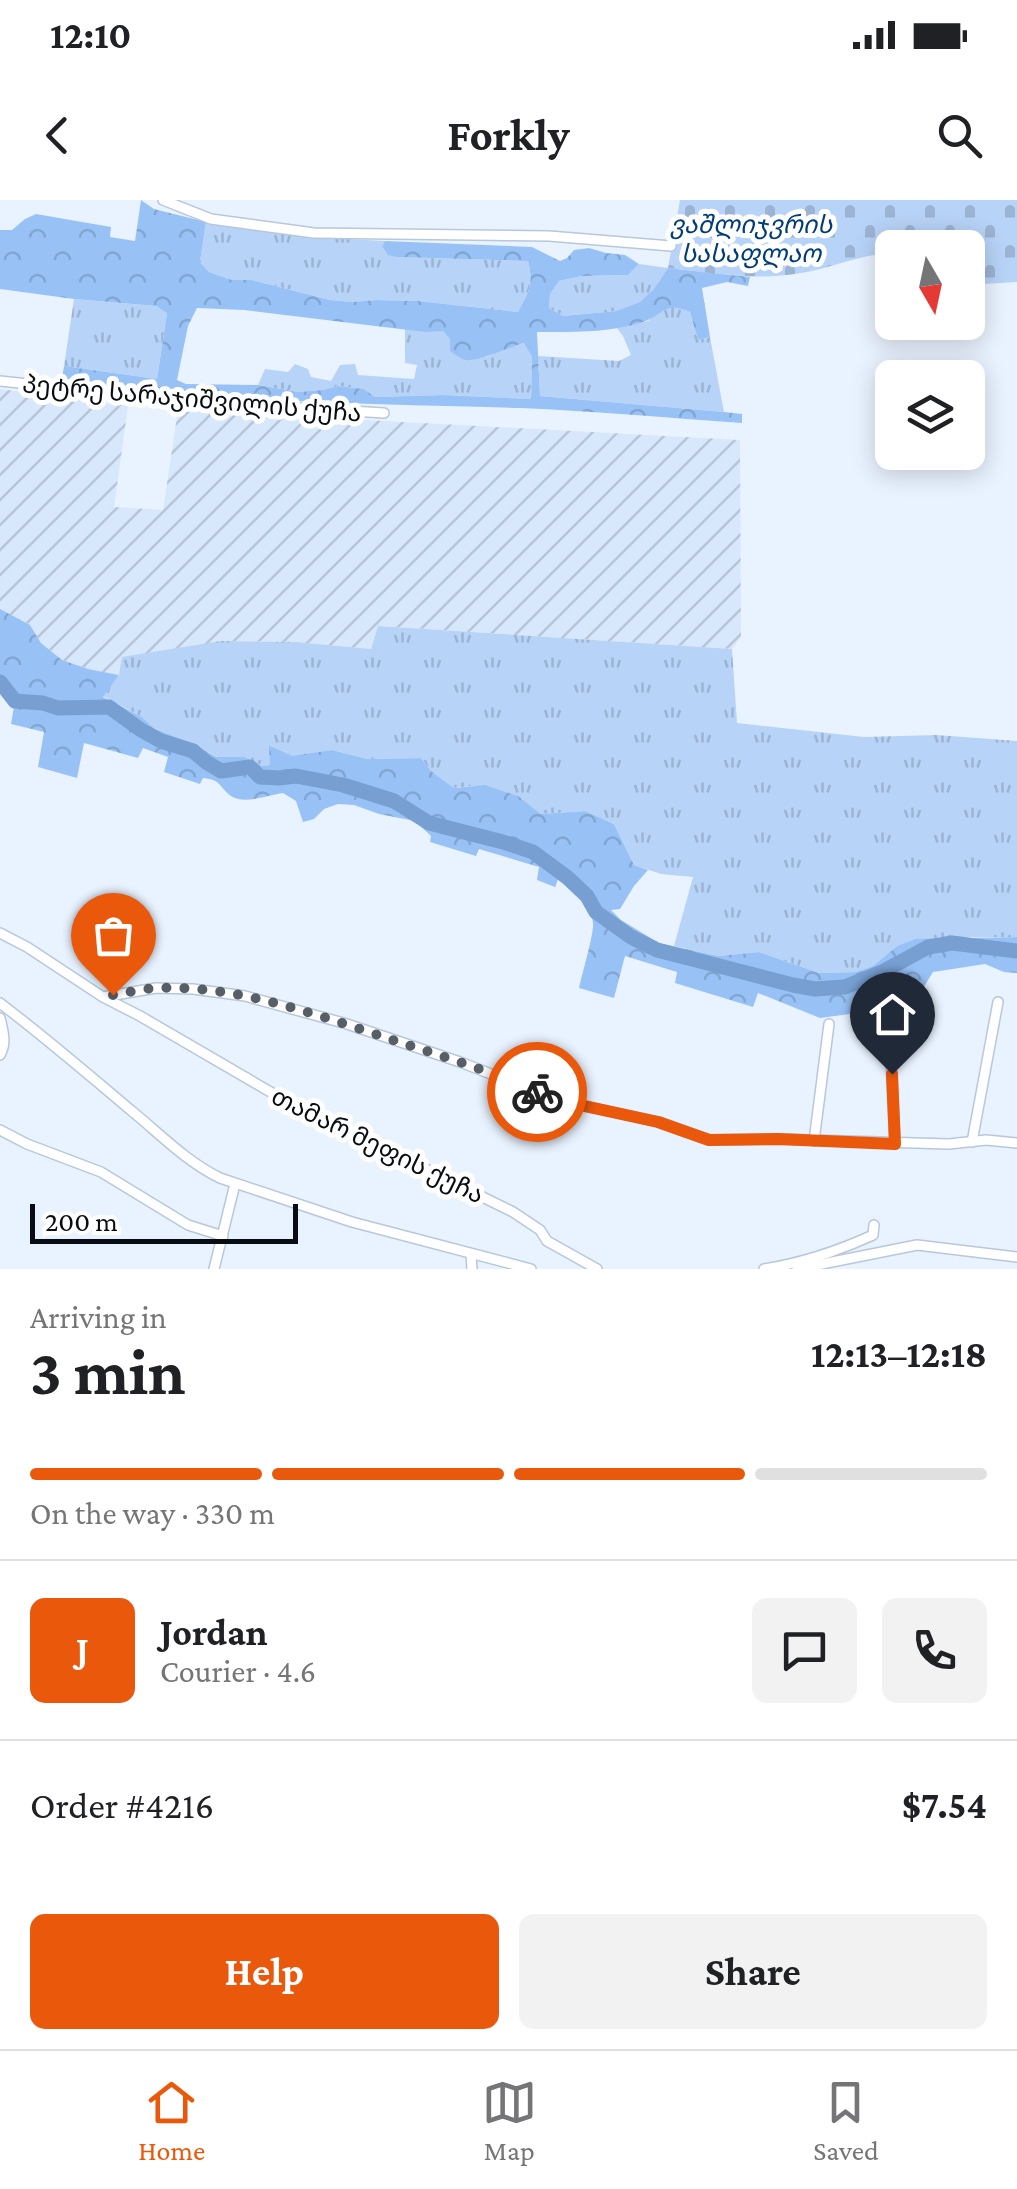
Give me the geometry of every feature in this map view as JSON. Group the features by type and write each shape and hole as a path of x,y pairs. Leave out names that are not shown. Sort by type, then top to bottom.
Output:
{"street":[{"path":"163,200 211,219 314,233 549,236 671,246"},
{"name":"პეტრე სარაჯიშვილის ქუჩა","path":"0,381 132,397 384,413"},
{"name":"თამარ მეფის ქუჩა","path":"0,933 103,997 330,1126 513,1212 540,1230 547,1240 596,1269"},
{"path":"103,997 156,988 193,988 245,996 347,1024 545,1095 658,1122 709,1140 895,1144 986,1140 1017,1144"},
{"path":"972,1142 998,1002"},
{"path":"0,1004 205,1171 352,1222 531,1269"},
{"path":"0,1018 4,1048 0,1055"},
{"path":"814,1140 829,1024"},
{"path":"890,1039 895,1144"},
{"path":"0,1130 101,1172 188,1225 223,1236"},
{"path":"214,1269 235,1184"},
{"path":"764,1269 844,1248 874,1235 874,1226"},
{"path":"797,1269 917,1244 1017,1257"},
{"path":"471,1254 472,1269"}],"shaded area":[{"path":"0,389 128,406 114,507 163,510 178,410 740,440 741,637 732,649 379,626 371,649 221,641 119,675 88,669 62,660 41,643 30,625 0,609"}],"green space":[{"path":"141,200 154,209 206,222 200,262 209,272 232,280 252,280 330,300 418,301 518,312 529,288 528,261 397,257 388,255 382,246 385,241 532,247 560,261 574,250 589,248 625,255 639,264 628,275 559,281 550,294 549,308 563,316 616,311 640,302 668,268 750,277 748,286 727,282 702,288 710,337 698,340 690,312 674,308 614,329 537,332 540,396 742,414 742,423 548,409 270,400 121,386 114,389 61,385 64,366 157,379 167,313 156,306 0,289 0,230 12,230 36,214 111,227 110,237 135,241","holes":["197,308 443,331 450,339 450,351 466,360 524,343 532,357 531,399 375,397 364,389 338,386 299,392 258,385 186,384 177,380 188,326"]},
{"name":"ვაშლიჯვრის სასაფლაო","path":"680,200 1017,200 1017,282 985,284 985,230 875,230 875,256 784,275 734,275 668,268"},
{"path":"206,222 307,237 385,241 382,246 397,257 528,261 529,288 518,312 418,301 330,300 252,280 232,280 209,272 200,262"},
{"path":"639,264 668,268 641,302 616,311 563,316 549,308 550,294 559,281 628,275"},
{"path":"74,299 156,306 167,313 157,379 64,366"},
{"path":"677,306 690,312 698,340 710,337 724,412 540,396 538,356 619,361 631,355 617,328 648,321 663,309"},
{"path":"405,328 443,331 486,357 525,343 532,357 531,399 375,397 364,389 338,386 299,392 258,385 265,369 288,372 295,364 308,369 311,377 331,381 340,365 355,364 358,375 414,379 417,365 405,363"},
{"path":"0,609 30,625 41,643 62,660 119,675 103,697 142,717 155,729 217,757 245,757 262,766 270,765 269,745 292,756 332,750 368,759 421,758 454,788 485,785 518,796 541,814 585,811 614,824 634,865 648,870 620,909 611,910 659,943 718,956 759,952 819,973 856,972 873,966 897,946 916,939 1017,937 1017,973 985,964 933,972 912,1006 909,1020 874,1022 872,1011 820,1018 758,993 753,1007 675,983 677,972 625,956 614,998 579,988 592,936 589,909 559,877 555,887 537,880 539,867 479,849 476,856 430,842 431,836 415,821 354,805 338,804 303,822 296,801 283,793 236,799 214,780 203,778 200,784 164,772 168,757 143,748 138,758 84,743 77,778 38,767 44,732 11,724 14,706 0,691"},
{"path":"378,626 732,649 737,723 864,737 936,735 1017,741 1017,937 940,937 897,946 873,966 856,972 819,973 759,952 718,956 674,946 693,877 661,874 634,865 614,824 585,811 541,814 501,790 480,786 454,788 421,758 368,759 332,750 292,757 270,745 271,765 262,766 245,757 218,757 155,729 142,717 103,696 119,675 122,657 221,641 371,649"}],"waterway":[{"path":"0,682 15,701 58,708 109,707 141,730 193,751 221,771 250,767 260,777 296,776 343,785 394,801 429,823 533,852 587,896 596,912 657,950 815,989 845,987 928,947 952,943 1017,951"}],"way so far":[{"path":"113,995 156,988 193,988 245,996 347,1024 537,1092"}],"route":[{"path":"537,1092 658,1122 709,1140 895,1144 892,1074"}]}
